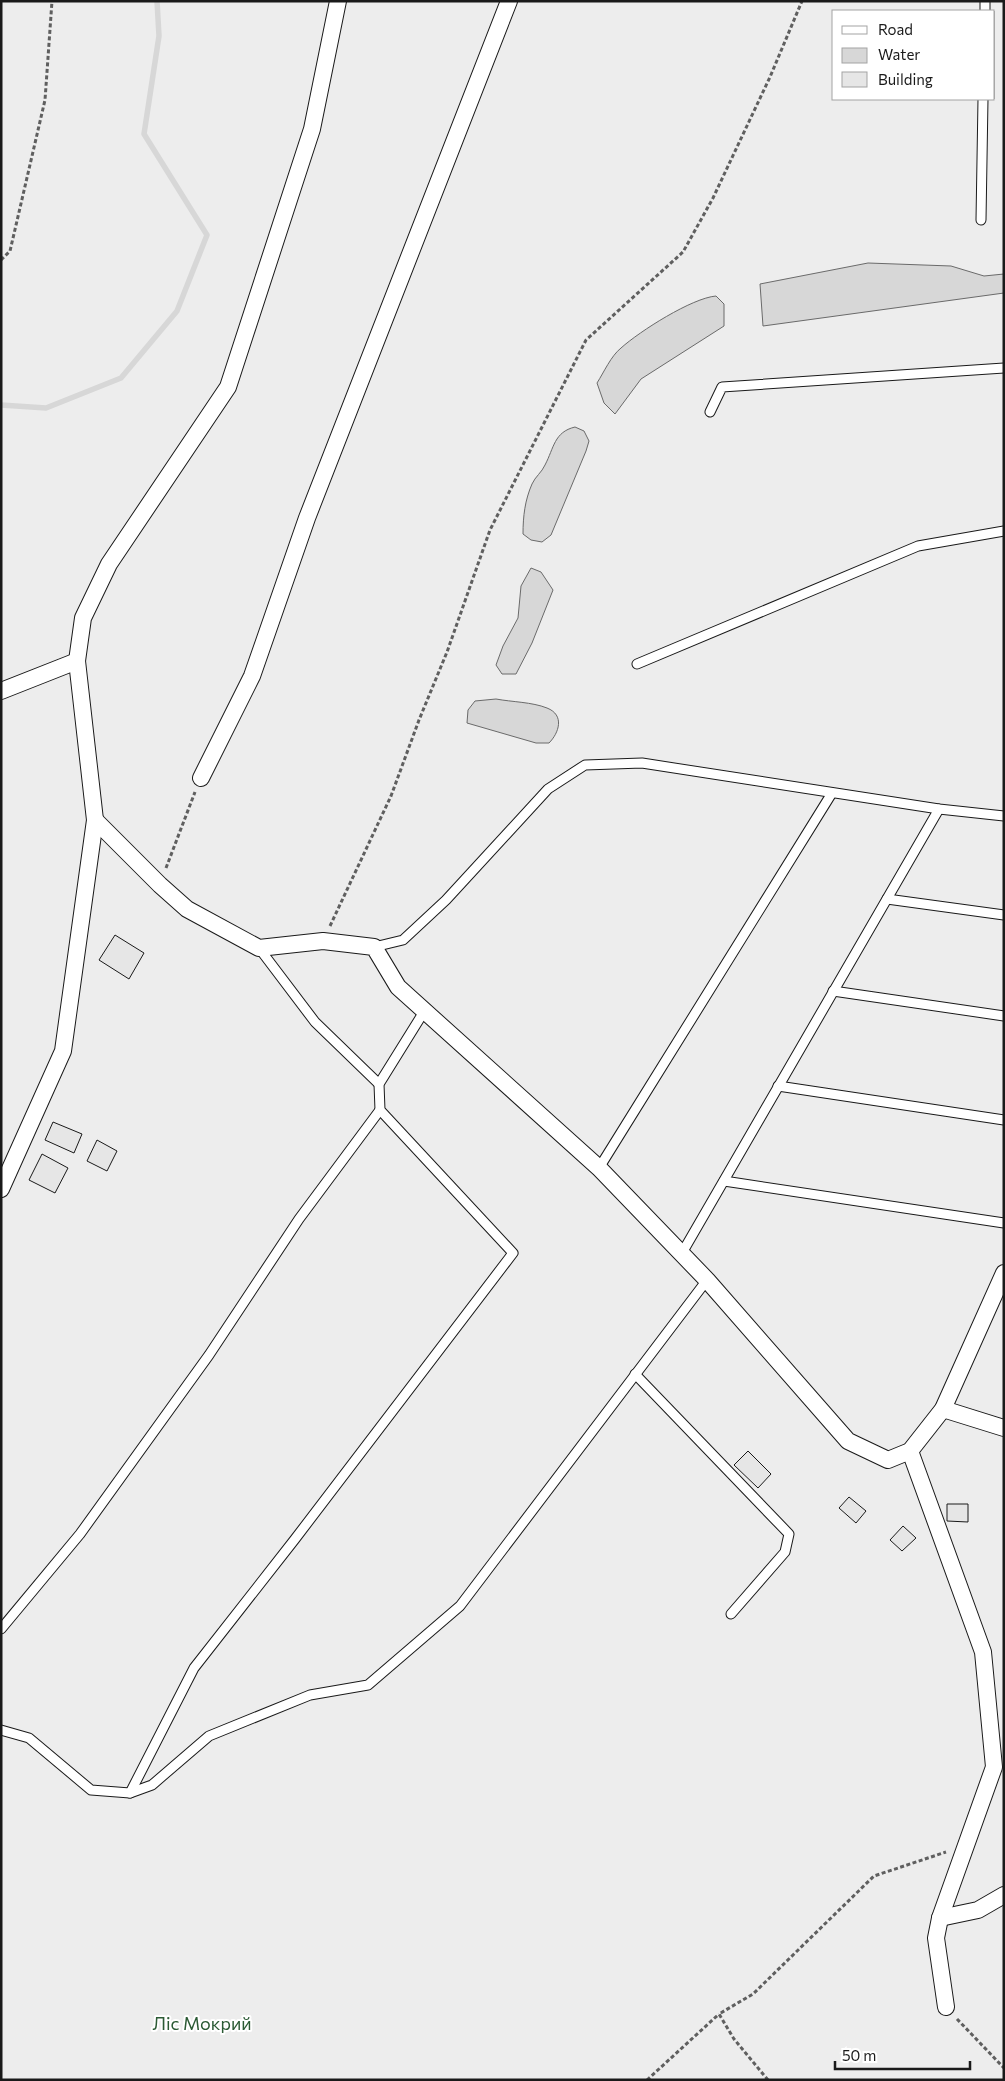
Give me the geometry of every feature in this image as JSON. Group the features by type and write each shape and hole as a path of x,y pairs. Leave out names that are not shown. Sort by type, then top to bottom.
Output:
{"street":[{"path":"1,1189 62,1050 95,820 77,661 83,618 109,564 228,386 312,129 338,1"},
{"path":"201,778 252,676 307,518 509,1"},
{"path":"1,691 77,661"},
{"path":"95,820 160,885 187,909 259,948 323,941 374,947 398,987 599,1168 682,1253 848,1441 888,1460 910,1450 943,1409 1004,1273"},
{"path":"943,1409 1004,1428"},
{"path":"910,1450 983,1652 994,1766 940,1918 936,1938 946,2007"},
{"path":"940,1918 978,1910 1004,1895"}],"lane":[{"path":"981,220 983,100"},
{"path":"710,412 722,388 1004,368"},
{"path":"638,664 918,546 1004,531"},
{"path":"374,947 403,940 446,900 548,789 585,765 642,764 939,809 1004,816"},
{"path":"599,1168 832,793"},
{"path":"682,1253 939,809"},
{"path":"887,899 1004,916"},
{"path":"259,948 315,1022 379,1084"},
{"path":"833,992 1004,1016"},
{"path":"1,1629 80,1534 209,1355 299,1219 380,1110 379,1084 424,1010"},
{"path":"778,1086 1004,1120"},
{"path":"130,1793 194,1668 513,1253 380,1110"},
{"path":"724,1181 1004,1223"},
{"path":"1,1730 29,1738 92,1790 130,1793 152,1785 210,1736 310,1695 368,1685 460,1606 707,1280"},
{"path":"635,1374 789,1534 784,1552 731,1614"}],"path":[{"path":"1,260 10,251 45,100 52,1"},
{"path":"323,941 391,796 447,652 490,530 586,340 683,252 713,198 770,77 802,1"},
{"path":"160,885 201,778"},
{"path":"647,2080 719,2014 753,1994 874,1876 966,1845"},
{"path":"946,2007 1004,2068"},
{"path":"719,2014 734,2039 768,2080"}],"shaded area":[{"path":"1,1 1004,1 1004,2080 1,2080"}],"water":[{"path":"868,263 951,266 984,276 1004,274 1004,293 763,326 760,284"},
{"path":"716,296 724,304 724,326 641,379 615,414 604,403 597,383 617,351 640,333 667,316 706,298"},
{"path":"575,427 584,431 589,441 586,451 551,535 542,542 531,540 523,534 523,521 533,481 544,468 559,437 568,429"},
{"path":"531,568 541,572 553,590 532,643 516,674 502,674 496,665 503,646 518,618 521,586"},
{"path":"496,699 535,704 553,711 558,720 558,729 553,739 549,743 536,743 467,723 468,710 475,701"}],"building":[{"path":"115,935 144,953 129,979 99,960"},
{"path":"53,1122 82,1134 74,1153 45,1140"},
{"path":"97,1140 117,1151 107,1171 87,1161"},
{"path":"42,1154 68,1168 55,1193 29,1180"},
{"path":"748,1451 771,1474 758,1488 734,1465"},
{"path":"849,1497 866,1511 856,1523 839,1508"},
{"path":"947,1504 968,1504 968,1522 947,1521"},
{"path":"903,1526 916,1538 902,1551 890,1540"}],"waterway":[{"path":"1,405 46,408 121,378 177,311 207,235 144,134 159,36 157,1"}],"park label":[{"name":"Ліс Мокрий","path":"202,2024"}]}
